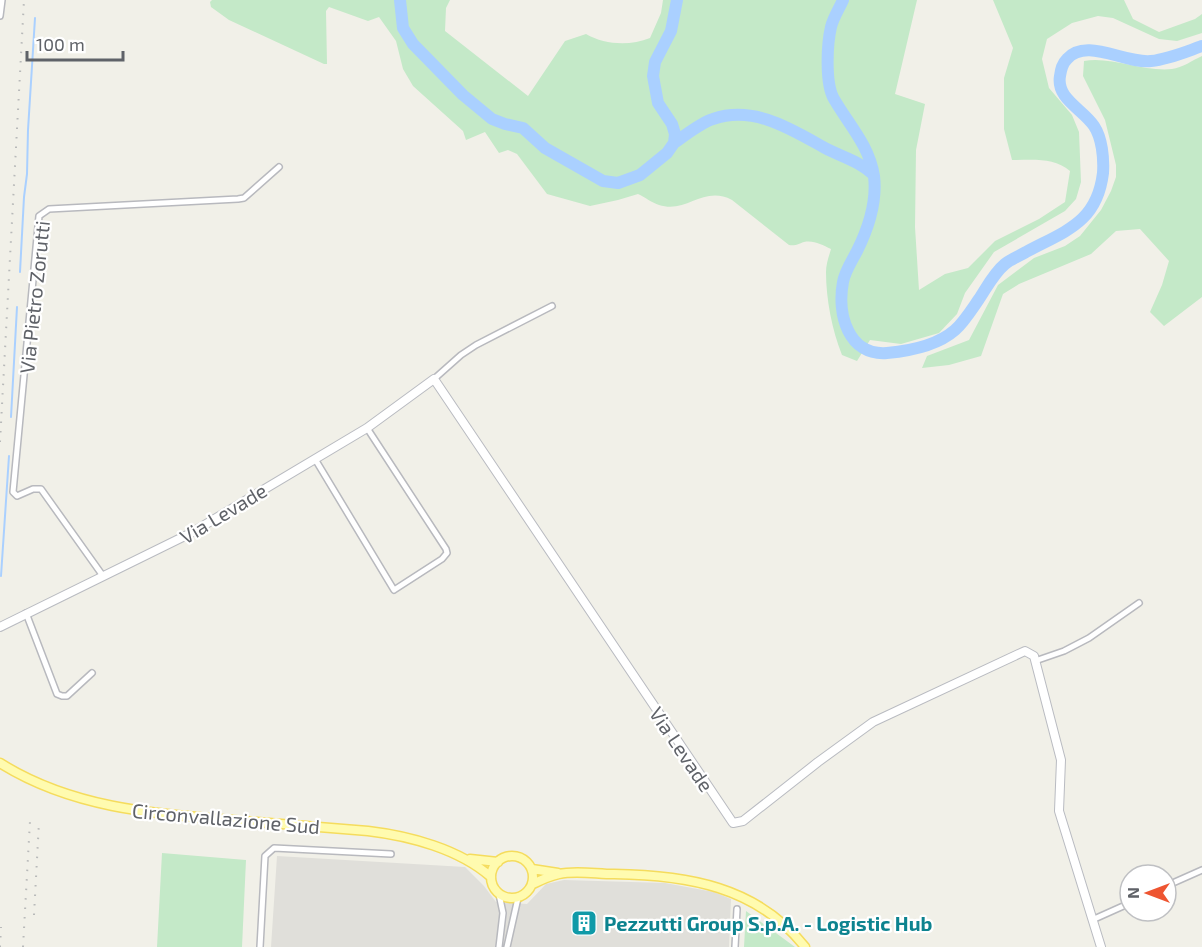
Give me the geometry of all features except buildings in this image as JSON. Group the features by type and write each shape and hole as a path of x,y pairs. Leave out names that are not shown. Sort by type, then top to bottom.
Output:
{"main road":[{"name":"Circonvallazione Sud","path":"0,763 52,789 110,806 168,815 384,833 411,839 458,856"},
{"path":"458,856 498,862"},
{"path":"458,856 475,864 491,877"},
{"path":"533,884 532,869 525,860 514,856 502,858 494,866 491,877 493,887 499,894 508,898 518,898 527,893 533,884 561,873"},
{"path":"532,869 561,873 651,874 700,881 740,896 760,907 782,924 805,947"}],"street":[{"path":"0,16 2,0"},
{"name":"Via Pietro Zorutti","path":"103,576 41,489 33,489 17,496 13,492 39,216 49,208 238,200 250,193 279,167"},
{"name":"Via Levade","path":"0,627 191,533 367,428 476,345 552,306"},
{"name":"Via Levade","path":"434,378 725,814 733,822 743,821 873,722 1025,651 1034,656 1035,661"},
{"path":"315,459 394,590 442,559 447,553 367,428"},
{"path":"1101,947 1059,811 1061,760 1035,661 1064,651 1089,638 1140,603"},
{"path":"26,613 57,694 67,696 92,673"},
{"path":"260,947 265,856 274,848 391,854"},
{"path":"1178,881 1202,870"},
{"path":"499,894 503,913 499,947"},
{"path":"507,947 518,898"},
{"path":"1092,920 1118,908"},
{"path":"735,947 737,909"}],"shaded area":[{"path":"277,856 465,867 496,902 527,904 546,884 564,880 665,883 714,892 731,899 729,947 271,947"}],"green space":[{"path":"212,0 450,0 446,8 445,31 528,96 565,41 586,34 593,38 618,43 650,38 661,13 663,0 917,0 895,94 925,104 916,150 915,227 919,290 945,274 968,268 995,241 1039,219 1065,202 1070,171 1050,161 1012,160 1004,129 1004,78 1013,48 993,0 1124,0 1133,19 1159,32 1195,19 1202,14 1202,33 1177,41 1159,39 1113,18 1098,16 1072,23 1047,39 1042,59 1049,88 1072,115 1079,132 1081,182 1076,199 1065,211 994,252 965,293 957,314 939,333 901,344 870,340 857,361 842,355 828,304 826,272 831,249 811,242 789,245 732,200 722,196 704,197 669,207 656,204 638,194 590,206 547,194 517,154 508,150 499,153 485,132 466,140 463,131 413,86 403,69 396,41 379,17 368,21 329,7 326,11 327,64 324,64 229,20 211,7"},
{"path":"1202,56 1202,297 1164,326 1150,312 1162,285 1169,261 1140,229 1116,231 1091,254 1019,284 1003,294 981,356 949,365 922,368 927,356 969,340 998,285 1034,258 1065,246 1080,236 1101,210 1116,177 1116,165 1105,120 1083,76 1084,61 1105,61 1172,69 1184,66"},
{"path":"162,853 246,860 242,947 157,947"},
{"path":"746,911 795,947 744,947"}],"waterway":[{"path":"400,0 403,28 413,44 463,95 492,119 523,128 545,148 603,181 618,183 640,175 667,153 674,143 675,134 672,124 658,103 653,76 655,62 671,31 677,0"},
{"path":"843,0 833,20 830,34 829,84 834,99 868,155 875,185 868,224 844,278 842,307 848,331 854,340 863,348 874,352 887,353 914,349 948,335 965,319 994,276 1005,264 1066,231 1077,223 1094,203 1100,190 1103,173 1102,148 1094,126 1062,91 1060,73 1067,59 1084,50 1151,61 1171,57 1202,46"},
{"path":"20,272 35,18"},
{"path":"674,143 698,126 713,119 728,115 757,117 799,133 856,162 873,174"},
{"path":"11,417 17,307"},
{"path":"1,576 9,456"}],"railway":[{"path":"0,442 24,0"},
{"path":"23,947 30,821"},
{"path":"34,915 39,822"},
{"path":"0,947 1,927"}],"place":[{"name":"Pezzutti Group S.p.A. - Logistic Hub","path":"584,923"}]}
